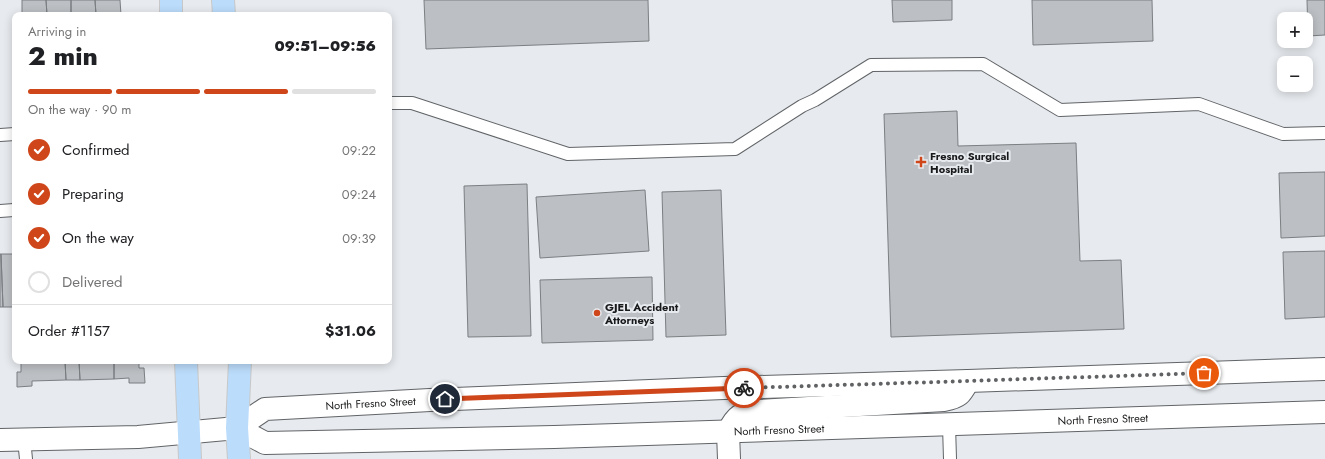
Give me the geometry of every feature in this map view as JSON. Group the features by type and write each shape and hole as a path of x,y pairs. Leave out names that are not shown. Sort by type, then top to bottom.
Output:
{"main road":[{"path":"170,0 171,12"},
{"path":"223,0 224,12"},
{"path":"186,364 190,459"},
{"path":"239,459 238,428 240,364"},
{"name":"North Fresno Street","path":"1325,369 692,389 430,400 265,409 238,428 265,443 530,438 1325,412"},
{"path":"729,459 728,432 742,414 759,411 944,400 955,398 962,394 968,381"},
{"path":"0,440 25,449 238,428"}],"lane":[{"path":"392,103 412,103 568,154 735,149 802,106 815,100 871,65 983,64 1060,110 1199,104 1283,134 1325,133"},
{"path":"0,135 12,134"},
{"path":"0,211 12,210"},
{"path":"949,425 950,459"}],"building":[{"path":"22,0 46,0 47,12 22,12"},
{"path":"46,0 71,0 71,12 47,12"},
{"path":"71,0 95,0 96,12 71,12"},
{"path":"95,0 120,0 121,12 96,12"},
{"path":"424,0 648,0 649,41 426,49"},
{"path":"892,0 952,0 952,20 893,22"},
{"path":"1032,0 1152,0 1153,41 1033,45"},
{"path":"1307,0 1325,0 1325,35 1313,36 1313,12 1307,12"},
{"path":"957,111 958,146 1076,143 1080,261 1121,260 1124,329 891,337 884,114"},
{"path":"1325,172 1325,236 1281,238 1279,173"},
{"path":"527,184 531,336 468,337 464,186"},
{"path":"645,190 649,251 540,258 536,197"},
{"path":"721,190 726,335 666,337 662,192"},
{"path":"1325,251 1325,317 1285,319 1283,252"},
{"path":"1,254 3,307 0,307"},
{"path":"1,254 12,254 12,307 3,307"},
{"path":"652,277 653,340 542,343 540,280"},
{"path":"21,364 65,364 66,380 32,381 32,386 17,387 17,372 21,372"},
{"path":"65,364 79,364 80,380 66,380"},
{"path":"79,364 114,364 114,379 80,380"},
{"path":"114,364 139,364 139,368 144,368 145,383 129,383 129,378 114,379"}],"way so far":[{"path":"744,388 1204,373"}],"place":[{"name":"Fresno Surgical Hospital","path":"921,162"},
{"name":"GJEL Accident Attorneys","path":"597,313"}],"route":[{"path":"445,399 744,388"}]}
